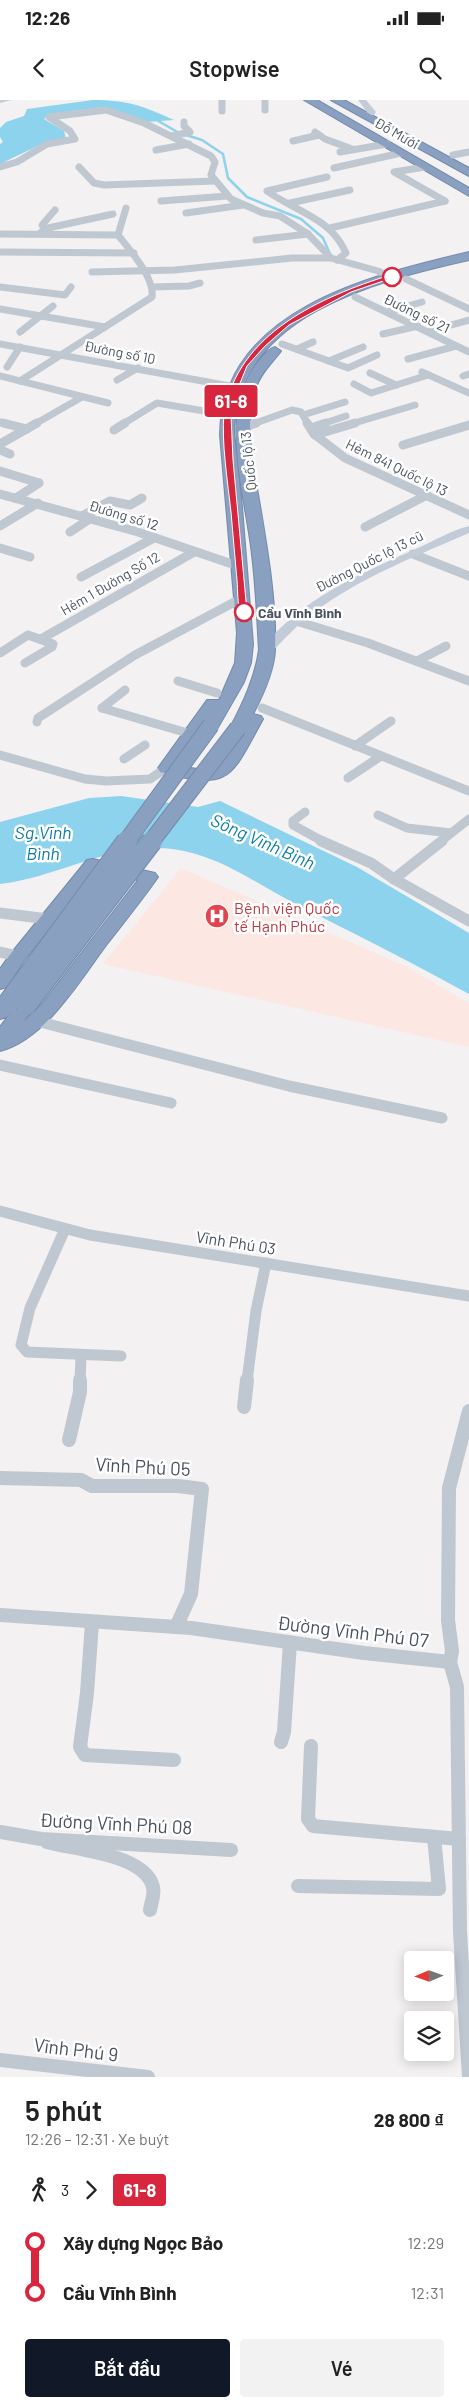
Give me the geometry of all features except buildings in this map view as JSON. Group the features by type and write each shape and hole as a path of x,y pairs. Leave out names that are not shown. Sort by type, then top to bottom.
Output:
{"highway":[{"name":"Đỗ Mười","path":"309,100 402,153 427,157"},
{"name":"Đỗ Mười","path":"335,102 379,119 469,193"},
{"name":"Đỗ Mười","path":"335,102 364,112 469,163"},
{"path":"335,102 339,117 364,112"},
{"name":"Đỗ Mười","path":"364,112 361,124 427,157"},
{"path":"427,157 469,171"},
{"path":"427,157 469,184"},
{"name":"Quốc lộ 13","path":"18,1011 227,701 244,654 245,627 238,566 228,415 235,388 244,366 262,345 287,324 349,290 469,256"},
{"name":"Quốc lộ 13","path":"18,1011 238,728 253,699 266,655 258,541 247,466 244,427 249,387 261,366 300,327 355,297 408,279 469,264"},
{"path":"244,654 231,662 212,704 166,768 205,776 220,774 227,768 262,708 268,673 266,655"},
{"path":"0,983 18,956 93,864 149,877 90,957 18,1011 0,1040"},
{"path":"0,1045 18,1011"}],"street":[{"path":"0,101 7,100"},
{"path":"222,100 222,111"},
{"path":"264,102 265,110"},
{"path":"0,167 17,162 47,144 75,140 73,133 54,123 49,117 104,110 144,123 174,136 210,156 215,162 211,175 228,196 244,205 280,216 308,234 334,259"},
{"path":"174,136 190,132 184,126 184,122"},
{"path":"292,141 317,134 353,150"},
{"path":"156,150 189,144"},
{"path":"340,152 387,144"},
{"path":"453,155 469,152"},
{"path":"334,168 365,162 370,158 402,153"},
{"path":"330,228 445,201 394,172 427,157"},
{"path":"79,167 94,183 215,181"},
{"path":"327,177 267,191 317,218 330,228 343,245 346,253 334,259"},
{"path":"104,184 103,192 135,192"},
{"path":"290,203 350,190"},
{"path":"161,201 228,196"},
{"path":"186,213 244,205"},
{"path":"118,235 126,208"},
{"path":"46,230 42,226 43,222 55,210"},
{"path":"39,234 46,230 113,214"},
{"path":"0,234 118,235 134,254 152,287 152,297 105,328 64,354 17,380 0,387"},
{"path":"256,240 308,234"},
{"path":"0,252 134,254"},
{"path":"92,272 145,272 223,266 298,257 334,259 378,271 390,277"},
{"path":"408,279 469,309"},
{"path":"152,287 189,286 200,283"},
{"path":"0,287 65,295 71,287"},
{"name":"Đường số 21","path":"355,297 429,331 469,352"},
{"path":"387,312 422,302"},
{"path":"20,332 53,306"},
{"path":"0,309 105,328"},
{"path":"429,331 469,320"},
{"path":"384,334 418,326"},
{"path":"297,350 313,342"},
{"name":"Đường số 10","path":"0,344 64,354 235,388"},
{"path":"282,344 348,368 377,355"},
{"path":"408,358 456,346"},
{"path":"7,368 20,347"},
{"path":"329,362 362,347"},
{"path":"117,380 138,368"},
{"path":"370,373 396,385"},
{"path":"354,384 371,393 424,373 469,393"},
{"path":"0,376 108,403"},
{"path":"352,393 364,390"},
{"path":"0,444 82,397"},
{"path":"244,427 292,410 303,415 345,402"},
{"path":"114,430 157,403 228,415"},
{"path":"313,431 415,405"},
{"name":"Hẻm 841 Quốc lộ 13","path":"303,415 313,431 327,446 346,458 469,515"},
{"path":"313,431 346,416"},
{"path":"0,422 27,429"},
{"path":"403,446 469,425"},
{"path":"0,450 10,454"},
{"path":"0,471 39,483 16,498"},
{"name":"Đường số 12","path":"0,494 86,517 238,566"},
{"path":"365,528 428,495"},
{"path":"70,532 86,517 110,502 130,506 142,498"},
{"path":"0,526 38,503"},
{"name":"Đường Quốc lộ 13 cũ","path":"266,655 296,621 320,602 413,554 469,529"},
{"path":"80,577 154,538"},
{"path":"0,548 30,557"},
{"name":"Hẻm 1 Đường Số 12","path":"0,653 28,635 41,638 194,552"},
{"path":"413,554 469,576"},
{"path":"37,722 38,718 116,666 242,598"},
{"path":"296,621 368,643 469,681"},
{"path":"25,663 52,647 53,644 41,638"},
{"path":"417,661 446,646"},
{"path":"456,676 469,668"},
{"path":"178,681 217,693"},
{"path":"125,690 102,708 191,734"},
{"path":"262,708 469,791"},
{"path":"355,746 391,721"},
{"path":"124,759 145,745"},
{"path":"0,754 85,779 106,782 150,779 166,768"},
{"path":"348,778 380,756"},
{"path":"305,812 293,824 316,838 371,863 394,879 469,921"},
{"path":"378,815 408,828 426,830 439,828 451,833"},
{"path":"394,879 469,819"},
{"path":"0,913 48,919"},
{"path":"0,952 18,956"},
{"path":"18,1011 200,1064 401,1111 442,1118"},
{"path":"0,1065 171,1103"},
{"name":"Vĩnh Phú 03","path":"0,1211 28,1217 65,1229 469,1296"},
{"path":"65,1229 30,1308 21,1345 27,1352 81,1356 121,1356"},
{"path":"244,1406 256,1311 266,1263"},
{"path":"69,1440 80,1392 81,1356"},
{"name":"Đường Vĩnh Phú 07","path":"0,1616 176,1627 450,1662 452,1651 448,1620 449,1488 469,1411"},
{"name":"Vĩnh Phú 05","path":"0,1478 81,1480 92,1486 178,1486 202,1489 191,1594 176,1627"},
{"path":"92,1623 87,1693 80,1747 85,1755 174,1760"},
{"path":"281,1742 284,1732 290,1643"},
{"path":"450,1662 458,1688 460,1932 469,2077"},
{"path":"311,1746 308,1819 313,1826 459,1839"},
{"name":"Đường Vĩnh Phú 08","path":"0,1832 41,1839 231,1850"},
{"path":"298,1886 335,1885 413,1890 439,1889 434,1837"},
{"path":"41,1839 59,1846 128,1860 146,1871 153,1887 150,1910"},
{"name":"Vĩnh Phú 9","path":"0,2060 102,2074 148,2077"}],"shaded area":[{"name":"Bệnh viện Quốc tế Hạnh Phúc","path":"181,868 407,967 469,1003 469,1047 103,964"}],"water":[{"path":"93,100 116,101 135,105 174,120 147,122 104,107 49,114 44,119 64,131 66,139 48,141 0,164 0,144 3,142 0,137 0,128 6,122 24,116 27,109"},
{"name":"Sg.Vĩnh Bình","path":"121,796 198,807 220,801 357,867 469,933 469,994 229,867 195,854 178,850 159,848 118,852 39,876 0,884 0,822 89,798"}],"waterway":[{"path":"155,119 179,133"},
{"path":"186,135 202,140 223,154 228,178 247,197 301,219 323,238 330,254"}],"bus line":[{"name":"61-8","path":"244,612 229,460 228,415 235,388 244,366 262,345 287,324 349,290 392,277"}],"place":[{"name":"Cầu Vĩnh Bình","path":"244,612"},
{"name":"Bệnh viện Quốc tế Hạnh Phúc","path":"217,916"}],"water label":[{"name":"Sông Vĩnh Bình","path":"263,841"}]}
